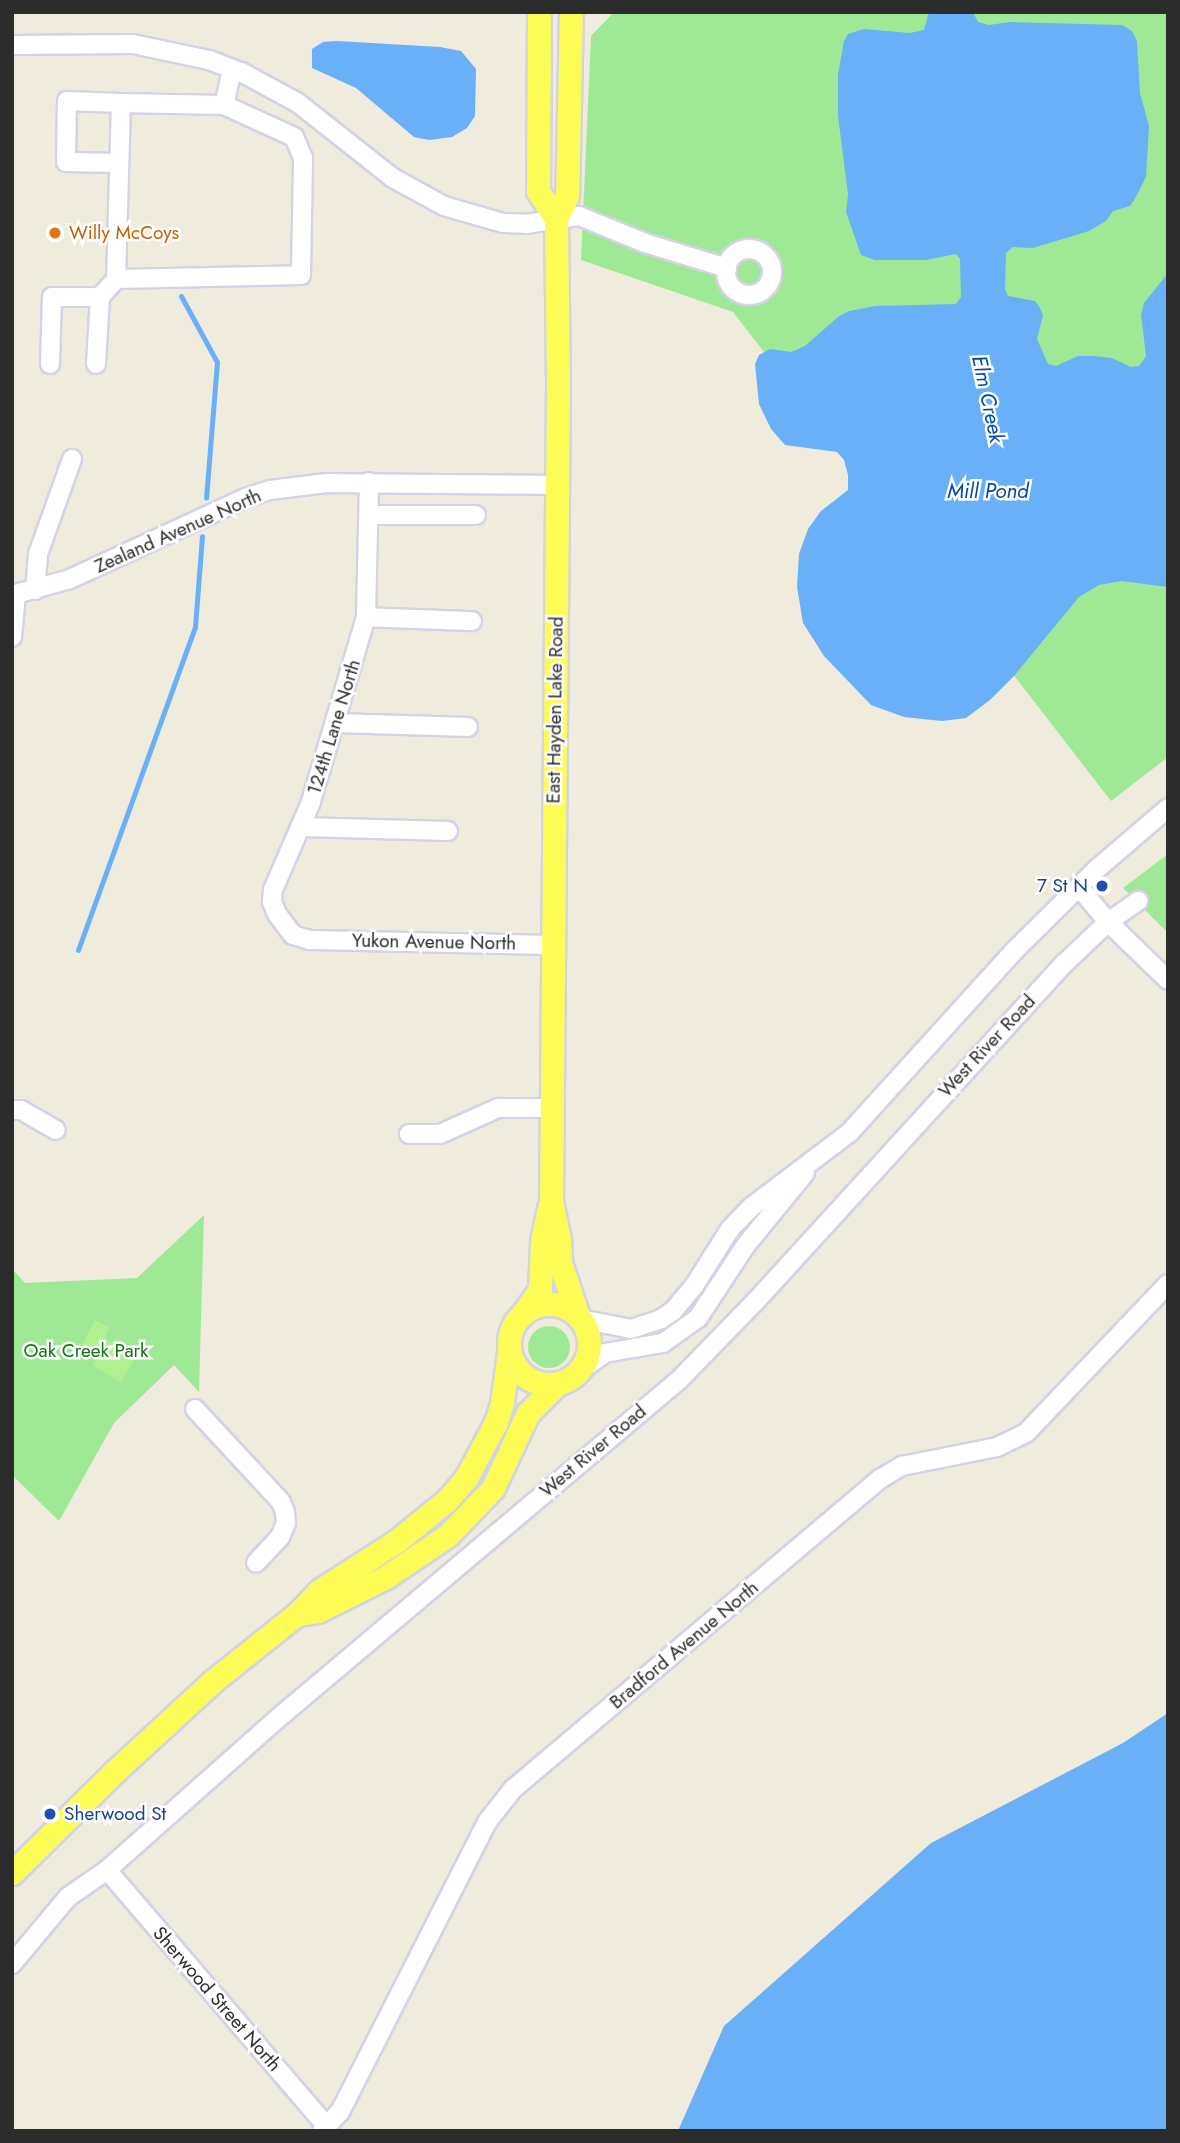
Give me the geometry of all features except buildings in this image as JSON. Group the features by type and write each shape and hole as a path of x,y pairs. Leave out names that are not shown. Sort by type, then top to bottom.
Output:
{"main road":[{"path":"539,12 538,191 556,219"},
{"name":"East Hayden Lake Road","path":"571,12 567,196 556,219 558,485 551,1201 559,1240 560,1262 579,1317"},
{"name":"East Hayden Lake Road","path":"524,1312 540,1289 542,1241 551,1201"},
{"path":"12,1873 176,1714 297,1614 319,1591 428,1518 466,1478 496,1422 502,1403 511,1329 524,1312 546,1304 558,1305 579,1317 589,1341 588,1354 580,1370 570,1380 557,1384 528,1379 519,1371 509,1352"},
{"path":"297,1614 318,1611 386,1577 448,1535 493,1488 528,1413 557,1384"}],"street":[{"path":"12,45 133,44 170,49 232,69 298,103 393,178 426,198 466,214 503,223 526,224 579,216 596,220 645,243 727,268"},
{"path":"224,105 232,69"},
{"path":"116,279 301,275 303,158 294,137 224,105 67,102 66,162 119,163"},
{"path":"96,364 100,297 116,279 121,103"},
{"path":"50,365 52,297 100,297"},
{"path":"35,590 38,554 72,459"},
{"name":"Zealand Avenue North","path":"14,595 70,579 245,498 302,484 369,482 558,485"},
{"name":"124th Lane North","path":"315,940 293,935 282,923 272,902 279,874 302,827 336,723 366,617 369,482"},
{"path":"369,515 476,515"},
{"path":"12,636 14,595"},
{"path":"366,617 472,621"},
{"path":"336,723 468,727"},
{"path":"580,1370 605,1353 663,1343 693,1323 708,1307 746,1245 814,1162 882,1100 1014,951 1079,887 1168,808"},
{"path":"302,827 448,831"},
{"path":"1079,887 1108,922 1168,980"},
{"name":"West River Road","path":"12,1964 68,1897 107,1871 282,1714 680,1379 755,1302 982,1050 1108,922 1138,901"},
{"name":"Yukon Avenue North","path":"315,940 553,945"},
{"path":"409,1135 440,1134 498,1108 551,1108"},
{"path":"12,1110 21,1110 56,1130"},
{"path":"579,1317 631,1329 653,1323 673,1311 694,1286 730,1229 775,1187 814,1162"},
{"name":"Bradford Avenue North","path":"324,2129 340,2112 487,1822 513,1789 880,1479 902,1466 998,1447 1026,1433 1168,1284"},
{"path":"195,1409 281,1502 285,1512 286,1523 280,1537 256,1563"},
{"name":"Sherwood Street North","path":"107,1871 324,2129"}],"green space":[{"path":"614,12 1168,12 1168,757 1111,801 733,312 581,260 591,36"},
{"path":"1168,854 1168,933 1123,888"},
{"name":"Oak Creek Park","path":"204,1215 199,1392 174,1365 114,1423 59,1521 12,1475 12,1269 25,1283 137,1278"},
{"path":"95,1320 109,1328 94,1359 79,1352"},
{"path":"549,1326 564,1332 570,1347 564,1362 549,1368 534,1362 528,1347 534,1332"},
{"path":"107,1340 136,1356 121,1382 93,1366"}],"water":[{"name":"Mill Pond","path":"929,12 973,12 978,22 989,25 1010,22 1122,25 1132,31 1137,41 1140,93 1149,126 1146,177 1136,197 1130,206 1113,211 1106,221 1089,231 1033,248 1013,247 1006,253 1005,289 1008,296 1035,301 1040,308 1043,316 1037,339 1048,364 1056,366 1078,356 1094,356 1112,358 1131,367 1139,366 1146,356 1141,315 1144,303 1168,273 1168,587 1121,581 1099,585 1079,597 1014,676 990,700 966,718 942,721 904,717 871,705 824,656 803,623 797,587 799,554 808,529 821,511 848,490 848,475 844,460 837,452 785,445 771,429 759,404 755,364 759,355 770,349 791,352 805,346 839,316 849,311 875,306 956,304 961,297 960,259 956,254 926,260 875,260 861,255 846,212 848,194 838,116 838,74 844,41 848,34 864,29 910,33 924,30"},
{"path":"323,42 440,47 461,51 476,69 475,116 467,128 452,137 429,140 414,137 356,88 312,68 312,49"},
{"path":"1168,1713 1168,2131 678,2131 724,2026 931,1843 1123,1743"}],"waterway":[{"path":"181,296 217,362 206,498"},
{"path":"78,950 195,627 202,536"}],"place":[{"name":"Willy McCoys","path":"55,233"},
{"name":"7 St N","path":"1102,886"},
{"name":"Sherwood St","path":"50,1814"}],"water label":[{"name":"Elm Creek","path":"988,399"}]}
